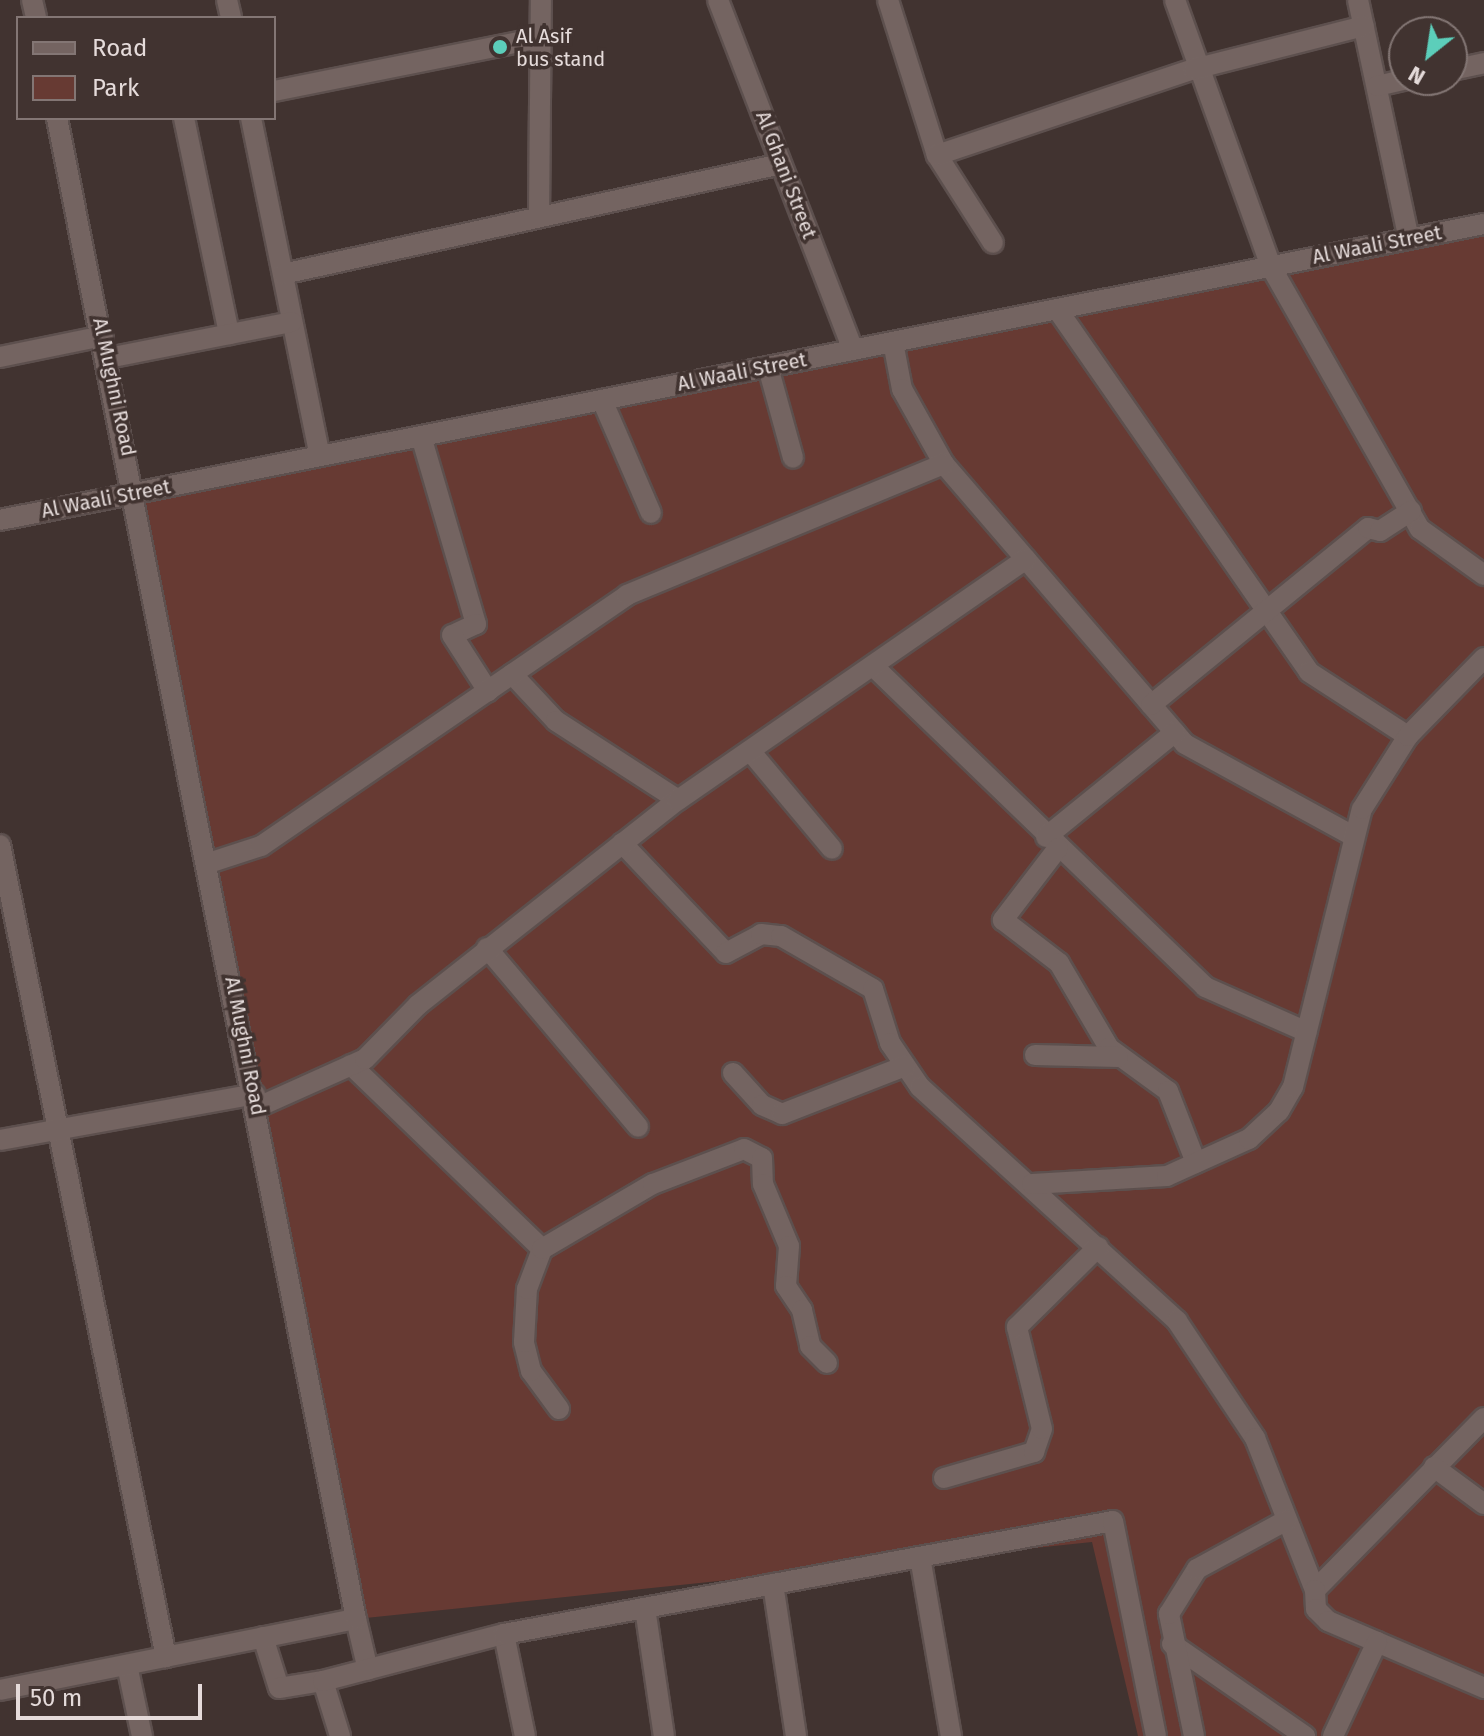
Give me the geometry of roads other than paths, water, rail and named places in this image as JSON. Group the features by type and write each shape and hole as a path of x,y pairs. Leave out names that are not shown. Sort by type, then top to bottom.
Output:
{"street":[{"path":"539,217 544,37 541,0"},
{"name":"Al Ghani Street","path":"718,0 853,350"},
{"path":"888,0 937,155 993,243"},
{"path":"1175,0 1194,69 1271,267 1420,529 1484,575"},
{"path":"1358,0 1409,239"},
{"path":"937,155 1194,69 1364,26"},
{"path":"276,91 544,37"},
{"path":"1377,86 1388,84"},
{"name":"Al Mughni Road","path":"57,120 136,493 368,1670"},
{"path":"184,120 229,334"},
{"path":"251,120 320,456"},
{"path":"283,274 781,164"},
{"name":"Al Waali Street","path":"0,520 1484,224"},
{"path":"1057,309 1309,672 1408,736"},
{"path":"108,358 292,322"},
{"path":"0,357 103,336"},
{"path":"893,342 902,389 944,464 1175,732 1353,836"},
{"path":"768,367 793,458"},
{"path":"602,400 651,513"},
{"path":"421,436 476,624 452,635 488,691"},
{"path":"209,863 261,846 512,674 666,576 944,464"},
{"path":"1151,705 1368,528 1380,531 1411,511"},
{"path":"0,1140 256,1100 351,1065 487,948 678,800 1026,559"},
{"path":"1032,1184 1167,1176 1249,1139 1279,1111 1307,1032 1353,836 1408,736 1484,658"},
{"path":"873,666 1205,987 1307,1032"},
{"path":"512,674 556,721 678,800"},
{"path":"1175,732 1052,842 1003,920 1059,963 1118,1057 1168,1091 1196,1163"},
{"path":"751,752 832,849"},
{"path":"622,843 726,953 761,934 781,936 873,989 905,1066 920,1087 1032,1184 1177,1321 1255,1438 1315,1590 1316,1609 1328,1621 1484,1688"},
{"path":"0,845 166,1657"},
{"path":"487,948 638,1127"},
{"path":"1035,1055 1118,1057"},
{"path":"351,1065 542,1249"},
{"path":"733,1073 762,1105 782,1114 811,1109 905,1066"},
{"path":"559,1409 531,1371 524,1342 527,1289 542,1249 653,1184 752,1149 762,1158 763,1184 789,1246 786,1286 802,1310 810,1346 827,1363"},
{"path":"944,1478 1034,1452 1042,1429 1017,1327 1098,1247"},
{"path":"1315,1590 1484,1418"},
{"path":"1434,1467 1484,1504"},
{"path":"1194,1736 1172,1644 1169,1614 1197,1569 1287,1520"},
{"path":"263,1637 279,1688 323,1681 504,1634 1113,1521 1156,1736"},
{"path":"920,1557 951,1736"},
{"path":"773,1584 796,1736"},
{"path":"645,1608 664,1736"},
{"path":"0,1690 356,1619"},
{"path":"504,1634 525,1736"},
{"path":"1333,1736 1377,1642"},
{"path":"1172,1644 1305,1736"},
{"path":"127,1665 142,1736"},
{"path":"323,1681 340,1736"}],"place":[{"name":"Al Asif bus stand","path":"500,47"}]}
